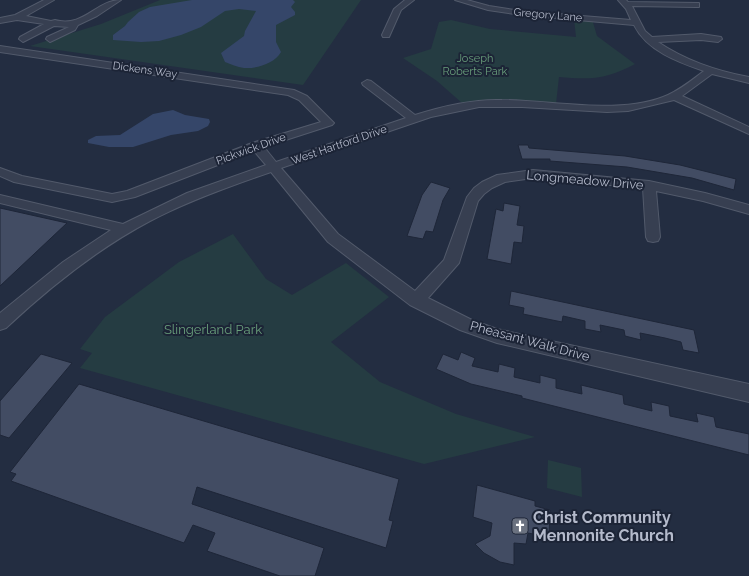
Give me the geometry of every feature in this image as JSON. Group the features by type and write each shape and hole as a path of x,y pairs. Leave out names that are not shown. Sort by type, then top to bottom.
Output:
{"street":[{"path":"16,18 50,0"},
{"path":"0,21 8,18 16,18 73,23 82,20 117,0"},
{"path":"386,35 398,9 410,0"},
{"name":"Gregory Lane","path":"459,0 488,8 522,10 637,23"},
{"path":"624,2 696,5"},
{"path":"624,2 635,16 643,33 650,40 675,56 710,71 749,80"},
{"path":"23,39 55,22"},
{"path":"50,39 72,28 74,25 73,23"},
{"path":"650,40 701,37 718,39"},
{"name":"Dickens Way","path":"0,49 290,92"},
{"name":"West Hartford Drive","path":"0,323 48,282 125,230 145,218 188,198 414,120 456,108 502,102 598,110 633,108 675,97 710,71"},
{"path":"367,83 414,120"},
{"name":"Pickwick Drive","path":"0,172 19,179 112,198 130,194 256,146 328,122 303,98 290,92"},
{"path":"675,97 749,131"},
{"name":"Pheasant Walk Drive","path":"256,146 332,238 416,300 466,325 497,336 749,393"},
{"name":"Longmeadow Drive","path":"416,300 451,263 472,200 479,191 487,185 510,176 533,174 650,185 705,197 749,210"},
{"path":"650,185 654,237"},
{"path":"0,199 125,230"}],"green space":[{"path":"160,0 361,0 303,85 30,46 101,24"},
{"name":"Joseph Roberts Park","path":"574,19 592,19 597,36 635,64 616,73 598,77 559,77 556,104 509,99 462,103 437,81 403,58 431,49 439,22 451,20 490,29 576,37"},
{"name":"Slingerland Park","path":"233,234 266,279 292,295 346,263 389,297 331,342 380,382 456,414 535,437 424,464 80,368 92,353 80,349 105,317 179,262"},
{"path":"548,460 581,468 582,497 547,488"}],"water":[{"path":"192,0 293,0 295,2 291,7 295,12 295,15 276,25 276,42 281,52 278,56 270,62 249,68 241,68 225,62 221,53 244,36 245,31 256,11 239,9 225,11 201,27 181,35 159,41 141,42 113,40 113,35 125,26 139,12 150,7"},
{"path":"173,110 185,115 209,119 210,122 208,126 198,131 171,135 133,147 109,147 88,143 88,140 96,136 120,135 153,114"}],"building":[{"path":"518,145 528,145 529,148 625,156 680,165 736,179 734,190 692,178 627,167 550,161 550,159 522,159"},
{"path":"431,182 450,188 443,200 433,232 426,231 423,239 407,236 422,195"},
{"path":"504,203 520,206 517,225 524,226 522,243 514,242 511,264 487,259 496,209 503,211"},
{"path":"0,208 67,223 0,286"},
{"path":"511,291 694,330 699,353 683,350 681,342 665,338 640,333 641,340 625,336 624,330 600,325 601,332 585,329 585,321 563,316 562,322 523,314 524,308 509,305"},
{"path":"461,352 475,358 472,366 498,372 499,364 515,368 514,377 540,383 540,375 556,379 556,388 582,394 581,385 623,395 624,404 652,411 651,402 669,406 670,416 698,422 696,413 714,417 716,427 749,434 749,455 471,384 436,369 443,354 458,360"},
{"path":"41,354 72,363 9,438 0,435 0,401"},
{"path":"79,384 399,479 389,520 393,521 386,548 197,487 192,504 324,548 315,576 280,576 207,551 215,533 193,525 184,543 11,481 16,474 10,472"},
{"name":"Christ Community Mennonite Church","path":"477,485 535,501 535,506 550,510 549,535 533,530 533,534 528,533 526,544 514,543 514,565 500,562 484,553 475,544 490,536 492,523 473,517"}],"place":[{"name":"Christ Community Mennonite Church","path":"520,526"}]}
